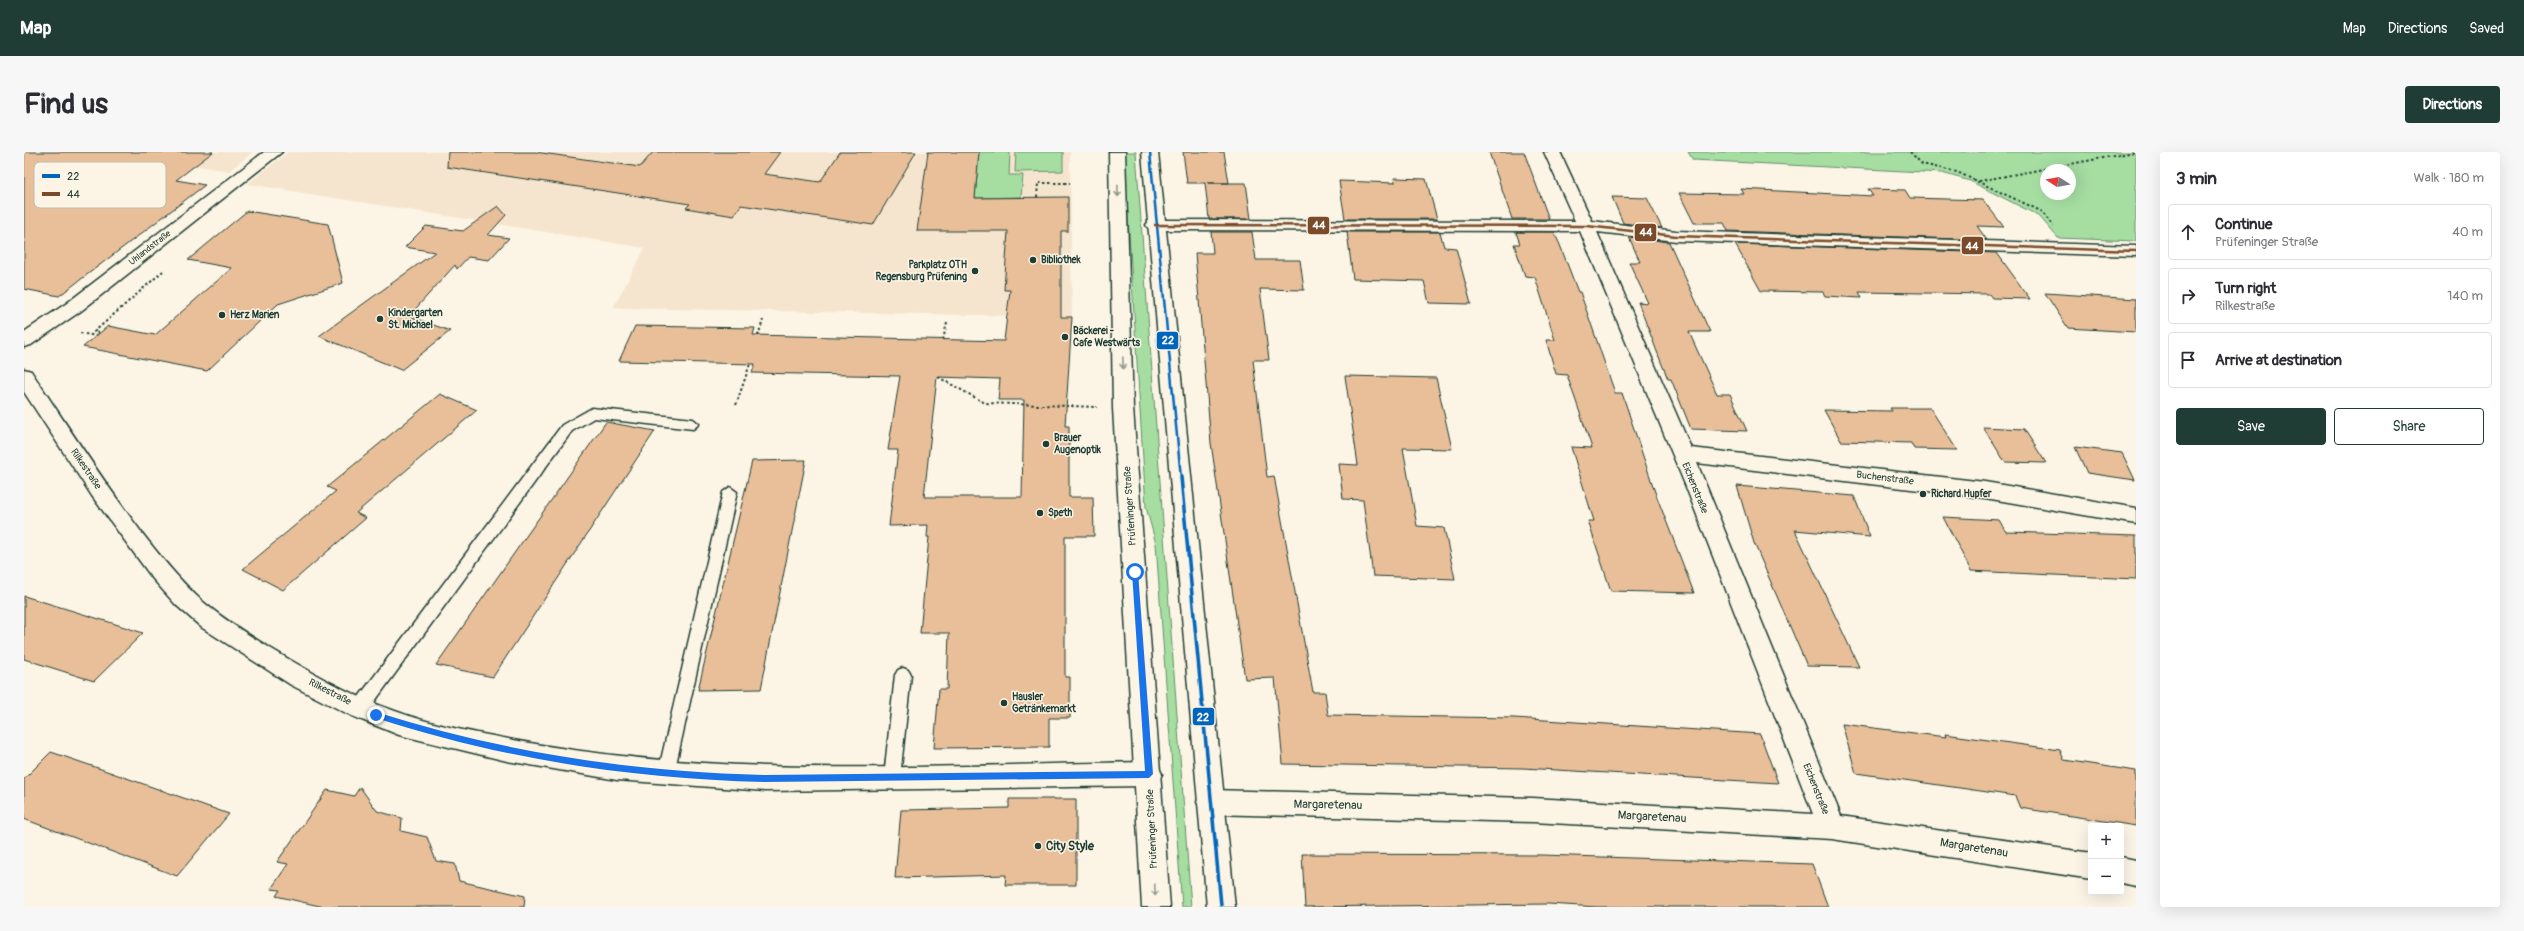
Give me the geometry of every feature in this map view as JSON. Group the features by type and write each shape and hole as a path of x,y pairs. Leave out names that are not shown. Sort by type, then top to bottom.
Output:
{"street":[{"name":"Uhlandstraße","path":"24,341 81,302 274,152"},
{"name":"Prüfeninger Straße","path":"1117,152 1123,408 1149,774 1156,907"},
{"path":"1150,152 1155,225 1221,907"},
{"name":"Eichenstraße","path":"1552,152 1587,226 1832,827"},
{"path":"1155,225 1587,226 1676,236 2136,251"},
{"name":"Rilkestraße","path":"24,376 95,484 144,552 186,600 232,635 280,666 376,715 431,733 513,752 577,763 708,777 765,779 1149,774"},
{"name":"Buchenstraße","path":"1681,454 1985,490 2136,516"},
{"name":"Margaretenau","path":"1210,802 1533,810 1832,827 2088,866"},
{"path":"2124,871 2136,873"}],"lane":[{"path":"360,707 567,428 592,413 693,424"},
{"path":"666,773 730,492"},
{"path":"892,777 903,675"}],"path":[{"path":"1910,152 1922,164 1957,172 2043,212 2074,248"},
{"path":"1978,181 2135,152"},
{"path":"1037,197 1038,183 1070,183"},
{"path":"758,336 763,320"},
{"path":"943,340 947,323"},
{"path":"72,332 96,336"},
{"path":"736,405 750,364"},
{"path":"938,377 985,403 1123,408"}],"shaded area":[{"path":"110,152 253,152 229,171"},
{"path":"288,152 1070,152 1072,317 613,308 645,248 247,184"}],"green space":[{"path":"979,152 1010,152 1009,175 1023,175 1021,197 975,198"},
{"path":"1016,152 1063,152 1063,171 1015,172"},
{"path":"1124,152 1136,152 1191,907 1182,907 1156,544 1146,507"},
{"path":"1688,152 2136,152 2136,241 2058,238 2039,216 1970,181 1942,173 1693,160"}],"building":[{"path":"24,152 213,152 176,180 205,185 59,296 24,289"},
{"path":"448,152 535,152 640,167 653,152 780,152 764,174 820,182 840,152 916,152 873,225 741,205 734,216 686,208 690,204 447,167"},
{"path":"928,152 979,152 975,198 1068,197 1068,231 1061,231 1061,317 1072,317 1065,426 1069,426 1069,497 1093,497 1094,536 1065,536 1065,677 1070,677 1070,718 1049,718 1049,747 934,748 939,689 947,689 949,633 920,633 929,537 927,537 928,525 889,526 898,450 888,450 900,376 752,373 755,364 619,361 635,326 755,328 753,335 1004,341 1010,290 1004,290 1008,231 917,231","holes":["937,377 1000,379 998,400 1024,400 1022,497 924,497"]},
{"path":"1183,152 1224,152 1229,183 1246,183 1251,219 1209,219 1205,183 1187,183"},
{"path":"1489,152 1524,152 1549,219 1512,219"},
{"path":"1394,178 1426,179 1437,219 1345,219 1339,181 1395,183"},
{"path":"1741,189 1873,196 1868,189 1905,190 1910,198 1983,200 2004,227 1977,226 1987,240 1728,231 1724,223 1694,223 1679,193 1744,194"},
{"path":"1612,197 1647,198 1662,228 1623,223"},
{"path":"498,206 506,215 488,235 509,238 489,260 468,257 457,269 455,265 409,316 450,331 401,370 319,336 435,252 405,247 426,226 463,231"},
{"name":"Herz Marien","path":"247,211 328,224 343,283 278,304 207,371 83,347 108,326 155,335 232,268 188,260"},
{"path":"1211,232 1252,232 1256,260 1300,260 1304,290 1260,289 1269,360 1253,360 1267,477 1274,476 1313,692 1325,692 1328,715 1514,718 1760,734 1778,783 1523,768 1283,764 1275,678 1245,679 1211,443 1195,253 1213,253"},
{"path":"1347,232 1440,232 1444,247 1456,248 1471,304 1429,303 1424,281 1353,279"},
{"path":"1516,232 1554,232 1578,292 1580,292 1615,393 1622,393 1655,492 1694,593 1611,591 1588,521 1594,521 1571,447 1592,448 1567,375 1556,374 1546,340 1555,340 1535,277 1525,276 1514,244 1520,244"},
{"path":"1629,237 1669,242 1710,332 1689,332 1717,394 1730,394 1747,431 1691,429 1671,379 1668,379 1638,302 1648,303 1629,262 1640,262"},
{"path":"1735,244 1997,253 2030,299 1992,298 1989,294 1859,292 1862,298 1825,296 1823,292 1761,291"},
{"path":"2045,293 2136,299 2136,332 2068,328"},
{"path":"1345,376 1436,378 1452,449 1403,448 1417,526 1444,528 1455,579 1373,576 1363,500 1343,499 1339,464 1358,465"},
{"path":"440,394 477,410 356,513 366,518 283,590 243,569 336,491 327,487"},
{"path":"1890,408 1930,408 1957,450 1914,449 1911,443 1841,441 1824,410 1892,411"},
{"path":"606,422 655,431 493,677 436,665"},
{"path":"1983,427 2024,429 2046,463 2005,462"},
{"path":"2075,447 2122,453 2135,480 2087,473"},
{"path":"806,460 761,689 698,690 752,461"},
{"path":"1737,486 1854,496 1870,537 1795,530 1859,667 1807,666 1754,543"},
{"path":"1943,517 1999,520 2006,532 2136,536 2136,579 1971,571"},
{"path":"24,596 143,633 94,681 24,659"},
{"path":"1842,724 1946,737 1945,734 2060,750 2064,760 2136,771 2136,826 2020,808 2015,796 1856,773"},
{"path":"51,752 229,814 177,876 24,819 24,779"},
{"path":"360,787 377,811 402,818 401,831 427,837 436,861 455,864 459,881 525,896 524,907 324,907 276,896 280,890 271,889 288,864 277,862 327,790 354,796"},
{"path":"1009,799 1076,799 1076,885 1005,885 1006,875 895,878 901,810 1009,808"},
{"path":"1302,854 1542,855 1812,864 1828,907 1597,907 1548,904 1305,907"}],"transit line":[{"name":"22","path":"1150,152 1221,905"},
{"name":"44","path":"1155,225 1587,226 1676,236 2136,251"}],"place":[{"name":"Bibliothek","path":"1033,260"},
{"name":"Parkplatz OTH Regensburg Prüfening","path":"975,271"},
{"name":"Herz Marien","path":"222,315"},
{"name":"Kindergarten St. Michael","path":"380,319"},
{"name":"Bäckerei - Cafe Westwärts","path":"1065,337"},
{"name":"Brauer Augenoptik","path":"1046,444"},
{"name":"Richard Hupfer","path":"1923,494"},
{"name":"Speth","path":"1040,513"},
{"name":"Hausler Getränkemarkt","path":"1004,703"},
{"name":"City Style","path":"1038,846"}],"route":[{"path":"376,715 431,733 513,752 577,763 708,777 765,779 1149,774 1135,572"}]}
